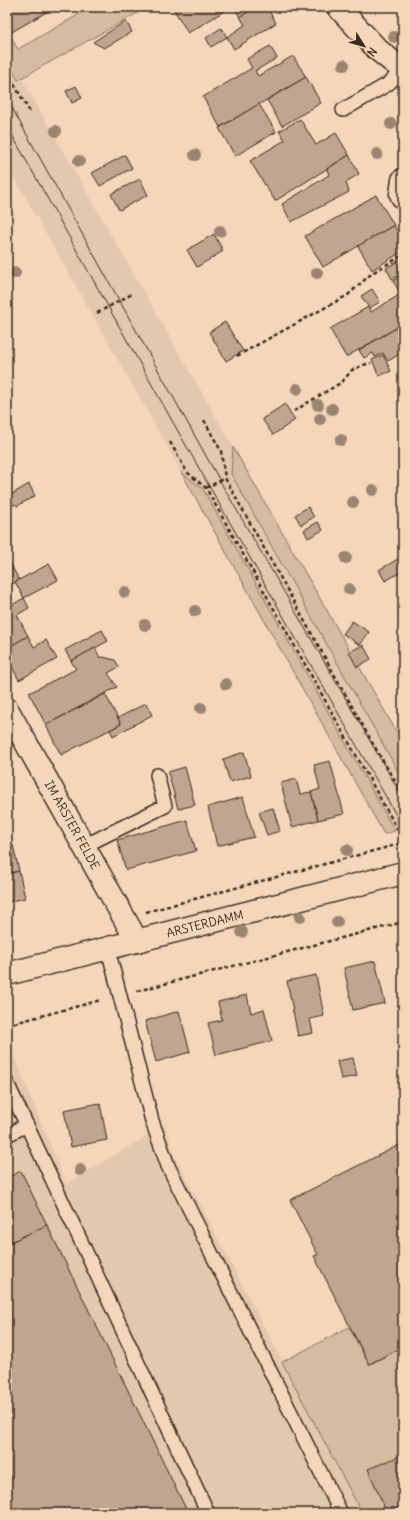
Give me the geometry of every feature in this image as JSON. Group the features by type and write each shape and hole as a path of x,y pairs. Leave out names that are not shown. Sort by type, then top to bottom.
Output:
{"street":[{"path":"338,7 378,50 403,70"},
{"path":"403,180 401,194 403,198"},
{"name":"IM ARSTER FELDE","path":"7,710 137,941"},
{"name":"ARSTERDAMM","path":"7,974 403,873"}],"lane":[{"path":"343,110 388,84 403,70"},
{"path":"84,846 165,806 157,774"},
{"path":"108,949 152,1121 168,1166 341,1513"},
{"path":"7,1083 208,1513"},
{"path":"7,1135 27,1125"}],"path":[{"path":"7,72 30,114"},
{"path":"238,356 348,295 372,273 403,255"},
{"path":"97,313 132,294"},
{"path":"294,411 342,382 352,370 363,365 371,364"},
{"path":"204,420 221,451 225,478 373,744 403,794"},
{"path":"170,442 187,472 206,488 403,839"},
{"path":"206,488 225,478"},
{"path":"124,918 403,843"},
{"path":"7,1025 403,922"}],"shaded area":[{"path":"92,7 148,7 18,80 7,60 7,31 18,49"},
{"path":"7,53 403,743 403,829 384,834 166,444 7,165"},
{"path":"233,447 403,743 403,780 231,474"},
{"path":"181,472 203,489 395,831 384,834"},
{"path":"7,1038 66,1184 165,1125 174,1155 362,1513 7,1513"},
{"path":"349,1327 369,1365 403,1347 403,1513 362,1513 282,1362"}],"building":[{"path":"7,7 55,7 10,33 7,27"},
{"path":"231,7 188,33 173,8"},
{"path":"234,7 256,7 240,17"},
{"path":"256,7 267,7 276,23 234,49 227,37 245,25 240,17"},
{"path":"126,21 132,32 104,48 93,42"},
{"path":"221,28 227,37 211,47 206,38"},
{"path":"270,46 277,58 255,71 258,76 293,56 306,77 220,127 203,97 252,68 247,59"},
{"path":"306,77 321,103 282,126 267,100"},
{"path":"76,86 82,98 72,103 66,91"},
{"path":"259,104 276,132 235,156 219,128"},
{"path":"300,119 316,145 336,133 349,155 275,201 250,161 285,140 279,131"},
{"path":"125,155 132,168 100,186 92,173"},
{"path":"349,155 359,174 346,182 349,192 291,222 282,204 329,175 327,169"},
{"path":"140,179 148,195 119,210 111,194"},
{"path":"376,195 394,225 323,267 305,236"},
{"path":"394,225 403,242 403,251 372,270 358,246"},
{"path":"214,234 223,251 197,267 187,250"},
{"path":"403,258 403,274 392,279 386,268"},
{"path":"403,275 403,324 346,357 330,329 368,307 371,312 401,294 393,281"},
{"path":"372,289 380,302 369,308 361,296"},
{"path":"225,322 243,351 226,361 209,332"},
{"path":"403,324 403,352 388,361 383,353 375,357 373,353 364,358 359,350"},
{"path":"383,355 391,371 379,376 372,360"},
{"path":"285,404 295,420 273,435 262,419"},
{"path":"29,484 35,496 17,506 15,504 7,509 7,497"},
{"path":"308,507 314,517 301,525 295,515"},
{"path":"318,522 323,530 308,538 304,530"},
{"path":"403,556 403,571 385,581 379,570"},
{"path":"8,559 19,580 7,587 7,560"},
{"path":"49,564 58,580 24,598 15,582"},
{"path":"24,598 29,608 17,615 28,636 7,648 7,608"},
{"path":"352,621 369,632 360,645 343,634"},
{"path":"102,630 108,641 71,661 65,650"},
{"path":"28,636 34,647 46,640 57,659 19,680 7,657 7,648"},
{"path":"363,645 371,659 357,667 349,652"},
{"path":"95,648 100,658 103,657 115,660 119,667 108,673 117,687 46,725 29,693 76,669 71,661"},
{"path":"105,694 121,724 61,755 46,725"},
{"path":"146,703 152,715 113,736 110,730 121,724 118,718"},
{"path":"244,752 251,776 230,782 223,759"},
{"path":"330,761 344,814 318,820 311,792 320,789 314,765"},
{"path":"185,767 195,805 178,809 168,772"},
{"path":"296,779 300,794 311,792 318,820 292,827 281,783"},
{"path":"243,797 254,837 217,846 208,807"},
{"path":"273,808 280,831 267,835 259,812"},
{"path":"187,820 196,851 126,870 117,840"},
{"path":"13,845 19,871 7,874 7,847"},
{"path":"19,871 25,898 7,902 7,874"},
{"path":"375,961 385,1003 353,1010 344,968"},
{"path":"316,975 324,1016 310,1019 313,1033 298,1036 287,981"},
{"path":"247,995 251,1013 264,1009 272,1041 216,1055 208,1023 222,1020 218,1002"},
{"path":"179,1011 190,1052 156,1062 145,1021"},
{"path":"353,1058 357,1076 341,1079 337,1061"},
{"path":"100,1103 107,1140 71,1147 64,1110"},
{"path":"399,1145 403,1153 403,1347 369,1364 314,1256 318,1255 290,1200"},
{"path":"21,1171 47,1225 7,1244 7,1178"},
{"path":"47,1225 188,1513 7,1513 7,1244"},
{"path":"403,1455 403,1513 387,1513 368,1469"}],"tram line":[{"path":"7,99 220,481 403,798"},
{"path":"7,126 175,426 403,827"}]}
